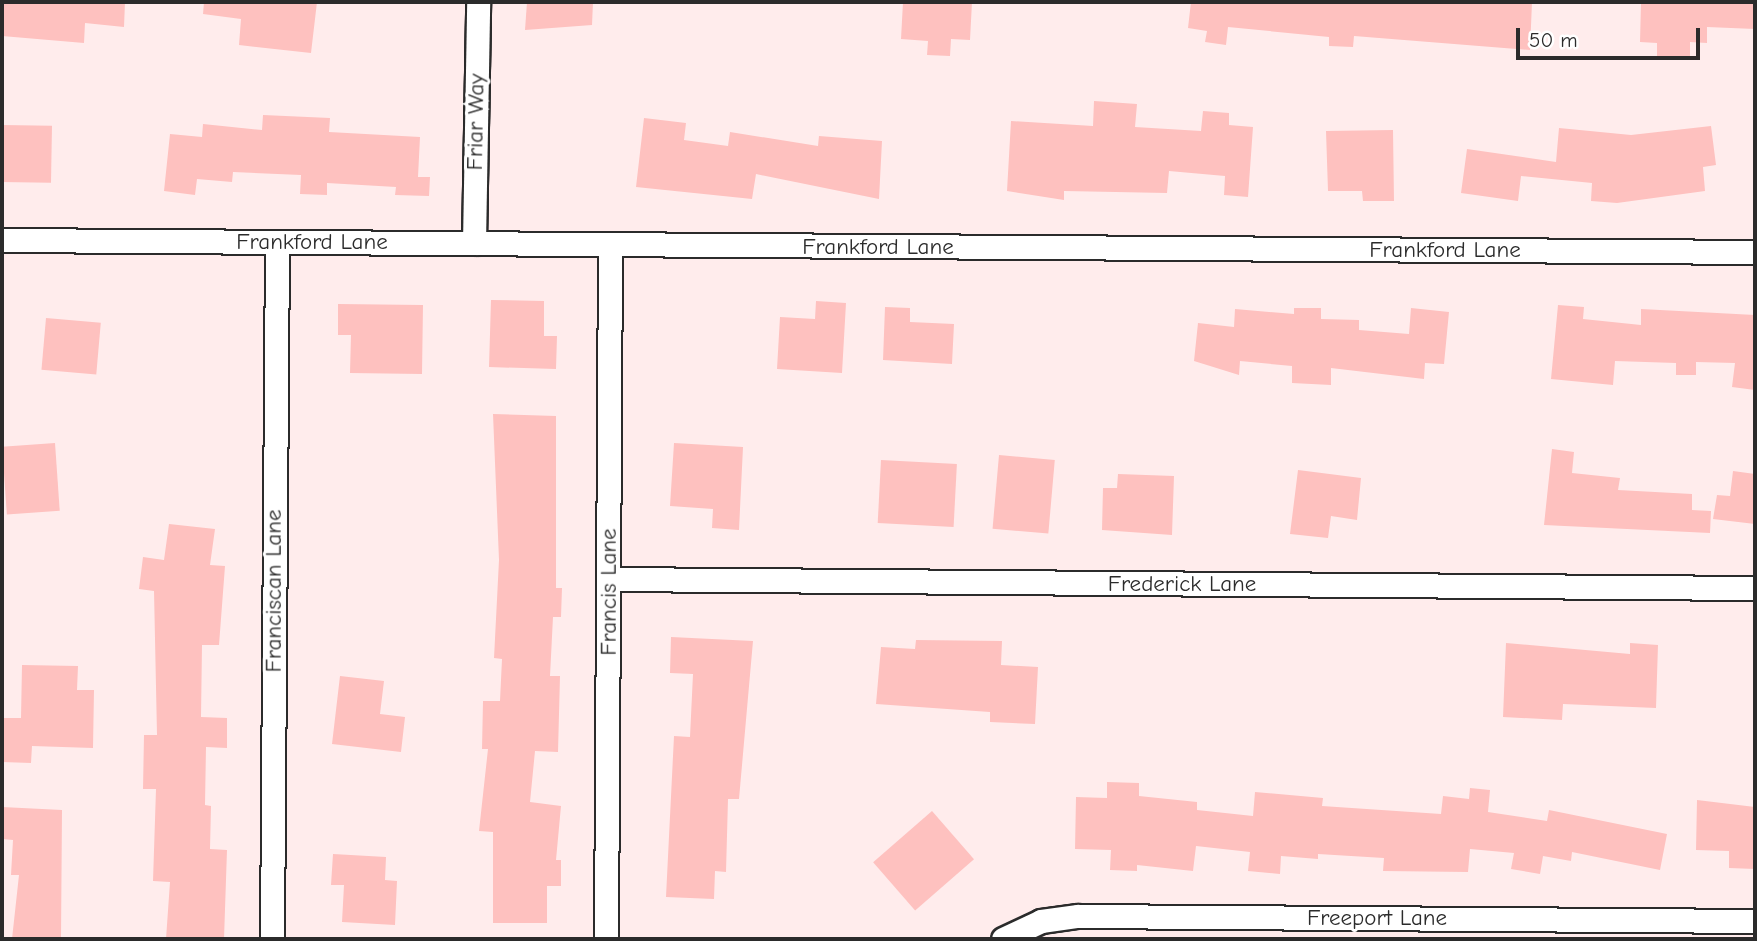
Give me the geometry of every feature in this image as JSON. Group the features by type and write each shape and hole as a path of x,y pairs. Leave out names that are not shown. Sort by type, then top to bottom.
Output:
{"street":[{"name":"Friar Way","path":"474,243 478,2"},
{"name":"Frankford Lane","path":"2,240 1755,252"},
{"name":"Franciscan Lane","path":"272,939 277,242"},
{"name":"Francis Lane","path":"606,939 610,245"},
{"name":"Frederick Lane","path":"609,579 1755,588"},
{"name":"Freeport Lane","path":"1003,939 1041,921 1077,916 1755,921"}],"building":[{"path":"2,2 125,2 124,27 85,23 84,43 2,36"},
{"path":"204,2 317,2 311,53 239,45 241,19 203,14"},
{"path":"527,2 593,2 592,25 525,30"},
{"path":"903,2 972,2 970,40 951,39 950,56 927,55 928,41 901,39"},
{"path":"1191,2 1532,2 1530,50 1354,36 1353,47 1329,46 1329,37 1228,27 1226,45 1205,42 1207,31 1188,28"},
{"path":"1641,2 1755,2 1755,29 1707,27 1707,43 1690,42 1690,57 1657,56 1657,43 1640,42"},
{"path":"1094,101 1137,104 1135,127 1201,131 1203,111 1229,113 1229,125 1253,127 1248,197 1224,195 1225,176 1169,171 1167,193 1064,191 1064,200 1007,191 1011,121 1093,126"},
{"path":"263,115 330,118 329,132 420,137 418,177 430,177 429,196 395,195 396,187 327,183 327,195 300,194 301,175 233,172 232,182 197,179 195,195 164,191 170,134 202,137 203,124 262,130"},
{"path":"644,118 686,123 684,140 728,146 730,132 818,146 819,136 882,141 879,199 756,174 752,199 636,187"},
{"path":"2,125 52,126 51,183 2,182"},
{"path":"1711,126 1716,165 1703,167 1705,191 1617,203 1591,201 1592,183 1521,176 1518,201 1461,193 1467,149 1556,162 1559,128 1631,135"},
{"path":"1393,130 1394,201 1363,201 1362,191 1328,191 1326,131"},
{"path":"491,300 544,301 544,336 557,336 556,369 489,367"},
{"path":"816,301 846,303 842,373 777,369 780,317 815,319"},
{"path":"338,304 423,305 422,374 350,373 351,335 338,335"},
{"path":"1558,305 1584,307 1583,319 1641,325 1641,309 1755,315 1755,390 1732,387 1735,363 1696,362 1696,375 1676,375 1676,363 1615,361 1613,385 1551,379"},
{"path":"885,307 910,308 910,322 954,324 952,364 883,360"},
{"path":"1294,308 1321,308 1321,319 1359,320 1359,330 1409,334 1411,308 1449,312 1444,364 1425,363 1424,379 1331,368 1331,385 1292,383 1292,366 1240,361 1239,375 1194,361 1198,323 1234,327 1235,309 1294,314"},
{"path":"46,318 101,323 96,375 41,370"},
{"path":"493,414 556,416 556,588 562,588 561,617 553,617 550,676 560,676 558,752 535,751 530,802 561,806 556,860 561,860 561,886 547,886 547,923 493,923 493,832 479,831 488,749 482,749 483,701 500,701 502,659 494,658 499,560"},
{"path":"55,443 60,511 7,515 2,447"},
{"path":"674,443 743,447 739,530 712,528 713,509 670,506"},
{"path":"1552,449 1574,452 1572,473 1620,478 1618,490 1692,494 1692,510 1711,511 1710,533 1544,525"},
{"path":"999,455 1055,460 1048,534 993,529"},
{"path":"881,460 957,464 954,527 878,523"},
{"path":"1298,470 1361,478 1357,520 1331,516 1328,538 1290,534"},
{"path":"1733,471 1755,474 1755,524 1713,519 1717,495 1730,496"},
{"path":"1118,474 1174,476 1172,535 1102,530 1103,488 1117,488"},
{"path":"169,524 215,529 210,565 225,566 219,645 202,645 201,717 227,718 227,748 206,747 205,805 211,806 210,849 227,850 224,939 166,939 170,882 153,881 156,789 143,789 144,735 157,735 154,591 139,589 143,557 164,560"},
{"path":"671,637 753,641 739,799 728,799 726,872 715,871 714,899 666,897 674,736 690,737 693,674 670,673"},
{"path":"916,640 1002,641 1001,665 1038,667 1035,724 990,722 990,712 876,704 881,647 915,649"},
{"path":"1506,643 1630,654 1630,643 1658,645 1656,708 1563,704 1562,720 1503,717"},
{"path":"22,665 78,666 77,690 94,690 93,748 32,746 31,763 2,762 2,718 21,718"},
{"path":"340,676 384,681 380,714 405,717 401,752 332,744"},
{"path":"1107,782 1139,783 1139,796 1197,802 1197,810 1253,816 1255,792 1323,798 1322,806 1441,814 1443,796 1469,799 1470,788 1490,790 1488,812 1547,821 1549,810 1667,834 1660,870 1572,852 1571,861 1543,856 1540,874 1511,869 1514,853 1470,849 1468,872 1383,871 1384,858 1318,854 1318,859 1281,856 1280,874 1248,871 1250,852 1196,846 1193,871 1137,865 1137,871 1110,870 1111,850 1075,849 1076,797 1107,798"},
{"path":"1697,800 1755,807 1755,869 1729,868 1729,851 1696,850"},
{"path":"2,807 62,810 61,939 12,939 19,875 11,875 13,840 2,839"},
{"path":"932,811 974,859 915,910 873,862"},
{"path":"333,854 386,857 385,880 397,881 395,925 342,922 344,885 331,885"}]}
